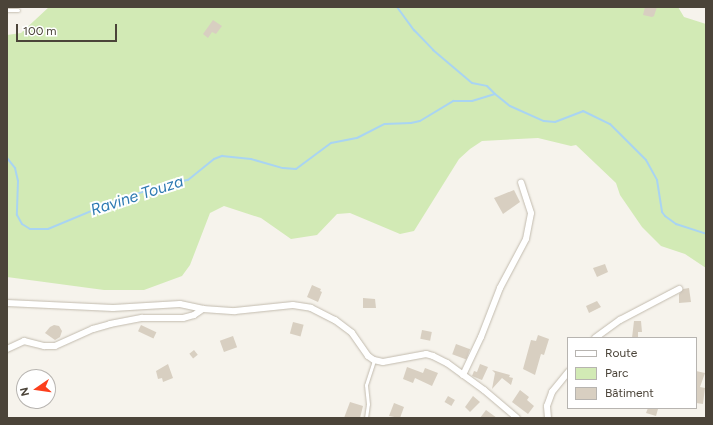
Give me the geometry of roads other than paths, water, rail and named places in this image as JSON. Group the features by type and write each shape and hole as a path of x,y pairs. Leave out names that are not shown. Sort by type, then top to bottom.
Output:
{"street":[{"path":"463,375 481,337 500,288 526,239 531,213 521,183"},
{"path":"596,337 620,320 679,289"},
{"path":"7,303 113,308 180,304 203,309 235,311 294,306 311,308 335,320 352,334 368,356 374,360 383,362 426,354 447,363 517,418"},
{"path":"7,349 24,341 44,346 55,346 93,329 110,324 142,318 183,318 194,315 203,309"},
{"path":"548,418 547,406 552,392 567,373"}],"lane":[{"path":"7,10 18,10"},
{"path":"366,418 368,404 366,385 374,360"}],"waterway":[{"name":"Ravine Touza","path":"397,7 414,30 433,50 472,83 487,86 510,106 544,121 555,122 583,111 610,124 646,160 657,180 662,212 665,216 676,224 706,234"},
{"name":"Ravine Touza","path":"7,158 15,168 18,181 17,215 22,224 30,229 48,229 113,202 157,187 188,180 214,159 222,156 251,159 283,168 296,169 331,143 357,138 385,124 411,123 420,121 453,101 472,101 495,94"}]}
